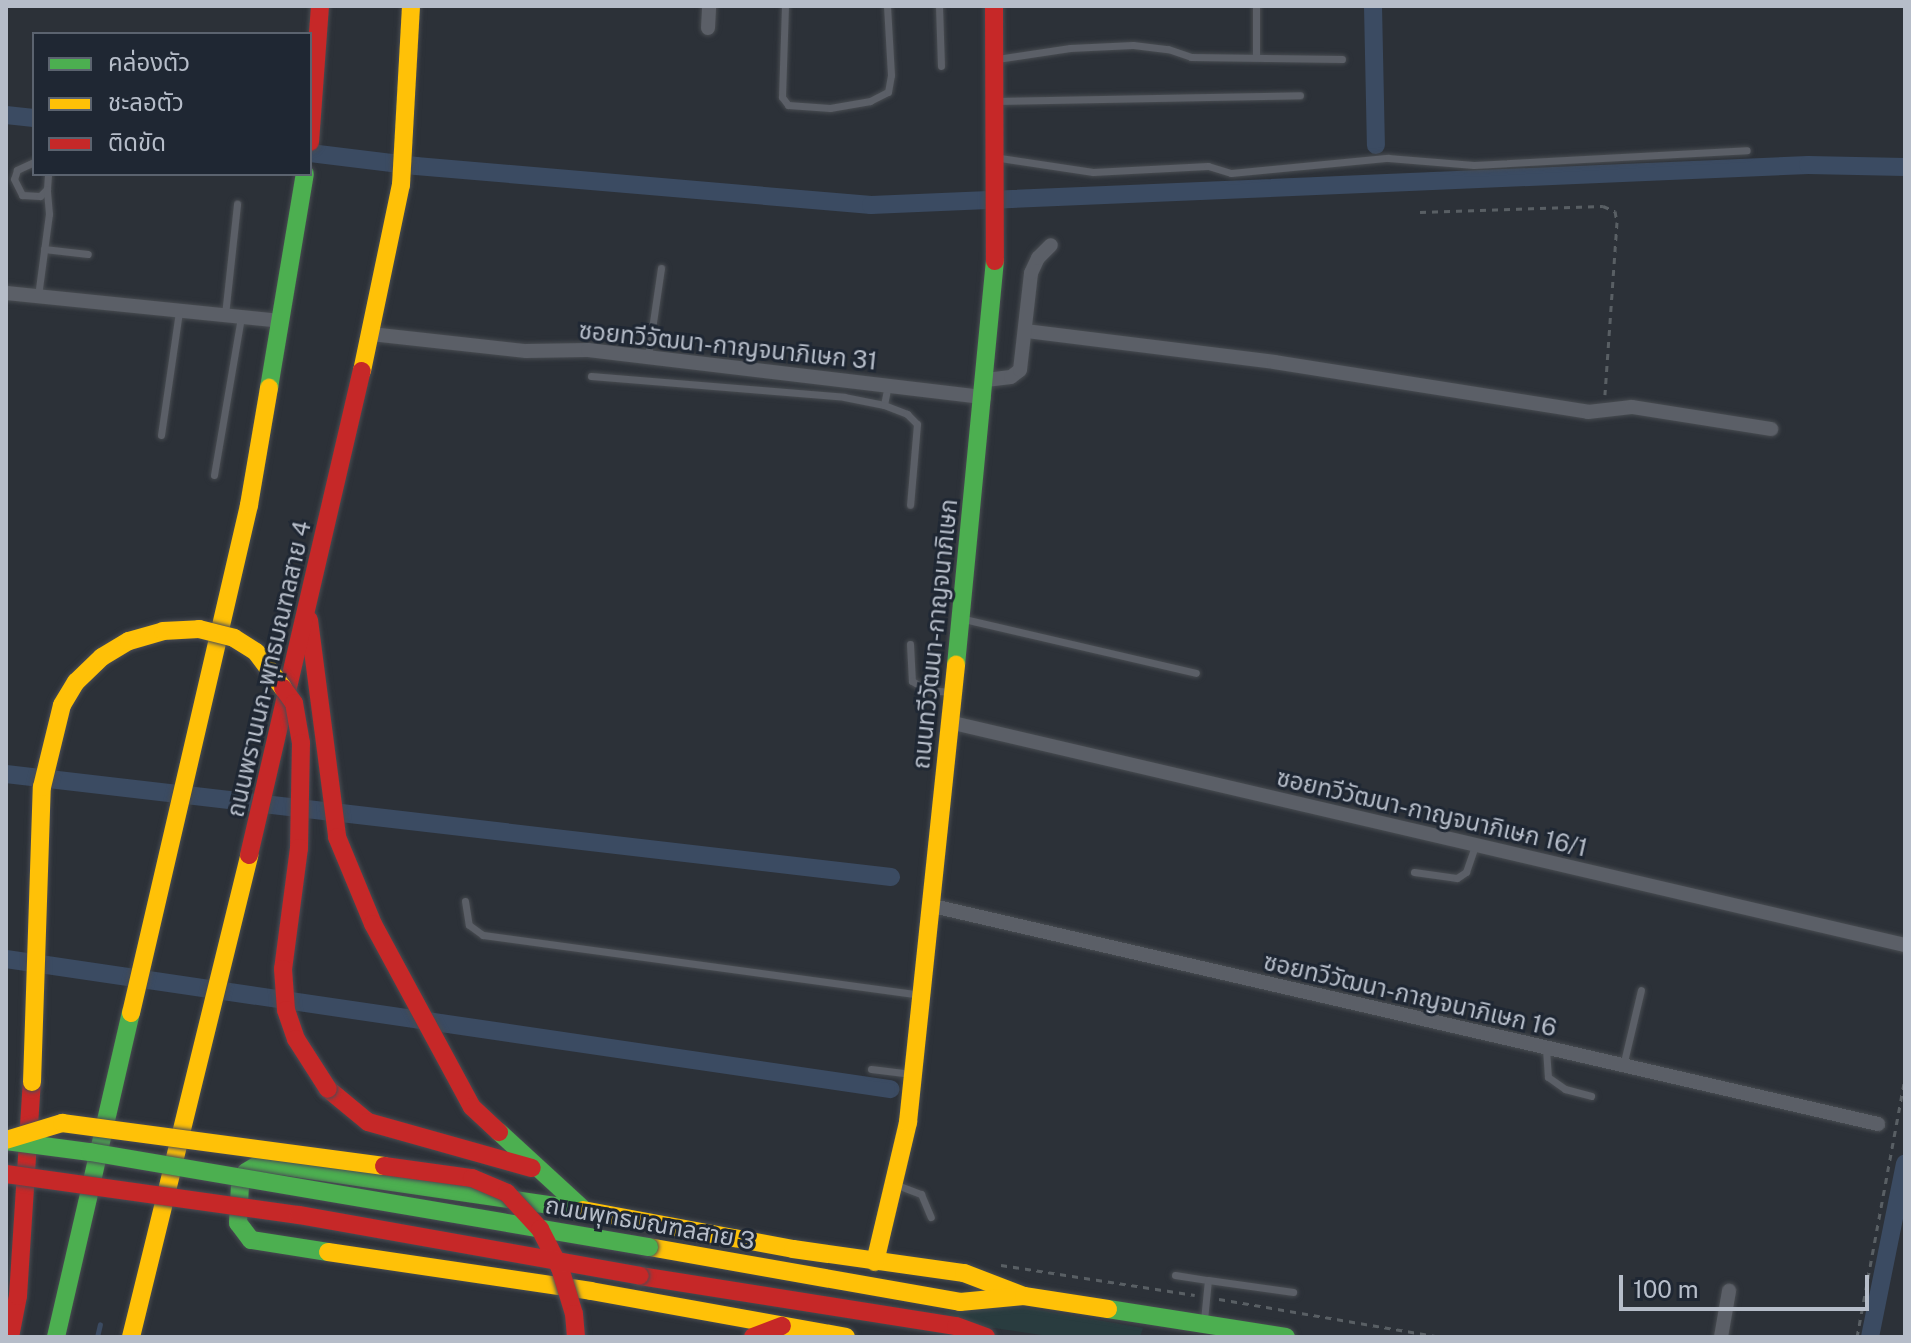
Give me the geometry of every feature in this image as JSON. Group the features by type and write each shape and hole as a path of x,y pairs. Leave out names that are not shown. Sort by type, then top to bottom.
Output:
{"main road":[{"path":"312,120 320,6"},
{"name":"ถนนพรานนก-พุทธมณฑลสาย 4","path":"131,1337 308,615 371,334 397,209 405,141 411,6"},
{"name":"ถนนทวีวัฒนา-กาญจนาภิเษก","path":"875,1262 908,1122 914,1075 985,388 997,240 994,6"},
{"path":"56,1337 249,505 305,176"},
{"path":"308,615 337,837 373,924 472,1107 584,1210"},
{"path":"10,1337 18,1296 32,1082 42,787 62,705 76,682 102,657 129,641 163,631 199,629 234,638 256,652 294,703 301,743 301,788 299,848 283,969 286,1010 296,1039 328,1089 368,1122 536,1169"},
{"path":"6,1141 62,1123 472,1178 507,1193 540,1229 560,1268 574,1314 576,1337"},
{"name":"ถนนพุทธมณฑลสาย 3","path":"6,1141 90,1152 960,1302 1024,1296 1286,1337"},
{"path":"846,1337 591,1291 251,1240 238,1223 237,1207 246,1172 261,1163 584,1210 875,1262 964,1273 1024,1296"},
{"path":"6,1174 299,1215 640,1276 956,1326 986,1337"},
{"path":"1153,1337 1167,1320"},
{"path":"753,1337 782,1326"}],"street":[{"path":"708,28 709,6"},
{"path":"985,388 1020,370 1031,273 1038,258 1051,245"},
{"path":"6,293 281,321"},
{"path":"1026,331 1274,362 1588,412 1632,407 1771,429"},
{"name":"ซอยทวีวัฒนา-กาญจนาภิเษก 31","path":"371,334 526,351 588,350 888,385 985,388"},
{"name":"ซอยทวีวัฒนา-กาญจนาภิเษก 16/1","path":"949,722 1905,945"},
{"name":"ซอยทวีวัฒนา-กาญจนาภิเษก 16","path":"933,906 1878,1124"},
{"path":"1721,1337 1729,1291"}],"lane":[{"path":"785,6 784,103 830,108 870,101 888,92 891,75 887,6"},
{"path":"939,6 941,66"},
{"path":"1256,6 1256,57"},
{"path":"995,59 1070,48 1133,45 1168,49 1191,57 1342,59"},
{"path":"997,101 1300,95"},
{"path":"997,158 1093,172 1208,166 1231,173 1388,158 1474,165 1747,150"},
{"path":"32,163 17,170 16,188 31,198 47,189"},
{"path":"38,296 49,214 48,176"},
{"path":"214,475 233,316 237,204"},
{"path":"44,249 88,254"},
{"path":"648,356 661,268"},
{"path":"161,435 179,311"},
{"path":"591,376 844,397 884,405 907,414 917,424 910,505"},
{"path":"884,405 888,385"},
{"path":"961,619 1196,673"},
{"path":"910,644 912,681 927,690 953,692"},
{"path":"1414,872 1457,878 1466,872 1475,846"},
{"path":"465,901 469,925 483,935 924,995"},
{"path":"1623,1067 1641,990"},
{"path":"1546,1049 1548,1077 1565,1089 1591,1096"},
{"path":"871,1069 914,1075"},
{"path":"891,1184 921,1194 931,1217"},
{"path":"1175,1275 1293,1292"},
{"path":"1204,1326 1208,1280"}],"path":[{"path":"1420,212 1603,206 1615,211 1617,222 1603,410"},
{"path":"1857,1337 1905,1079"},
{"path":"989,1263 1441,1337"}],"shaded area":[{"path":"1010,1305 1143,1328 1140,1337 1055,1337 973,1325 943,1312"}],"waterway":[{"path":"1373,6 1376,145"},
{"path":"6,115 32,118"},
{"path":"312,153 416,166 871,205 1808,165 1905,167"},
{"path":"6,774 891,877"},
{"path":"6,959 890,1089"},
{"path":"1870,1337 1905,1163"},
{"path":"97,1337 100,1324"}],"traffic: fast":[{"path":"269,388 305,176"},
{"path":"956,665 995,261"},
{"path":"56,1337 131,1013"},
{"path":"499,1132 584,1210"},
{"path":"6,1141 90,1152 649,1247"},
{"path":"328,1252 251,1240 238,1223 240,1187 246,1172 261,1163 583,1210"},
{"path":"1108,1309 1286,1337"}],"traffic: slow":[{"path":"362,371 401,185 411,6"},
{"path":"131,1013 249,505 269,388"},
{"path":"32,1082 42,787 62,705 76,682 102,657 129,641 163,631 199,629 234,638 256,652 283,688"},
{"path":"875,1262 908,1122 956,665"},
{"path":"131,1337 249,855"},
{"path":"6,1140 62,1123 384,1166"},
{"path":"583,1210 793,1249 964,1273 1024,1296"},
{"path":"649,1247 960,1302 1024,1296 1108,1309"},
{"path":"328,1252 591,1291 846,1337"}],"traffic: jam":[{"path":"312,115 320,6"},
{"path":"994,6 995,261"},
{"path":"249,855 362,371"},
{"path":"309,620 337,837 373,924 472,1107 499,1132"},
{"path":"283,688 294,703 301,743 299,848 283,969 286,1010 296,1039 328,1089"},
{"path":"10,1337 18,1296 32,1082"},
{"path":"328,1089 368,1122 532,1168"},
{"path":"384,1166 472,1178 507,1193 540,1229 560,1268 574,1314 576,1337"},
{"path":"6,1174 299,1215 640,1276"},
{"path":"640,1276 956,1326 986,1337"},
{"path":"753,1337 782,1326"}]}
